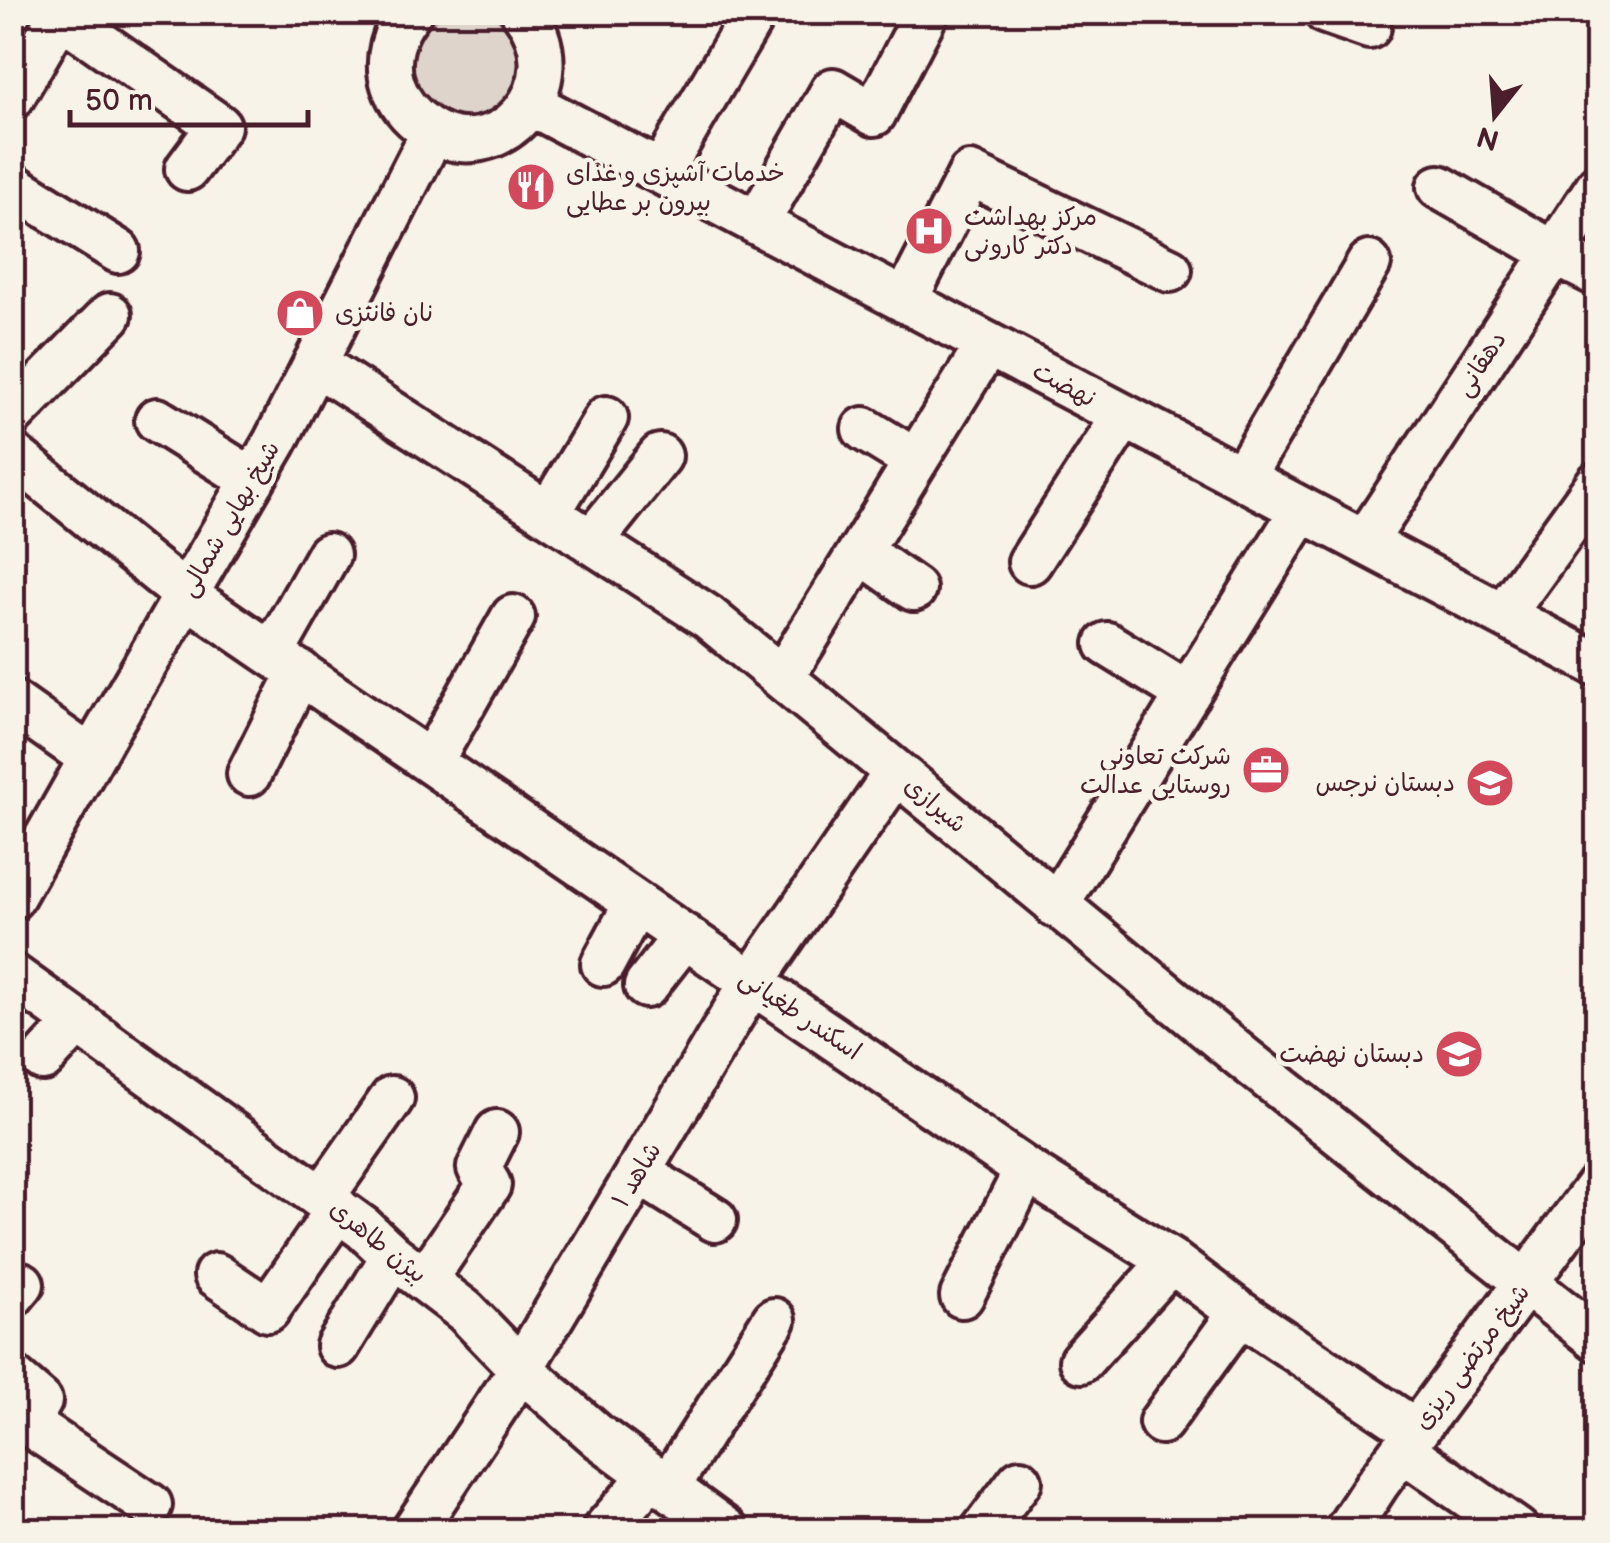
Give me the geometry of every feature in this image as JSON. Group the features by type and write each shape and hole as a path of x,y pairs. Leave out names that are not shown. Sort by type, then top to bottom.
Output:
{"street":[{"path":"406,13 390,57 391,80 400,101 414,119 433,132 454,139 476,139 498,133 516,121 531,104 540,82 543,58 537,35 523,12"},
{"path":"661,172 755,12"},
{"path":"758,223 834,90 874,114 926,12"},
{"path":"1326,12 1368,27"},
{"path":"12,98 61,14 219,126 187,169"},
{"name":"نهضت","path":"531,104 1598,665"},
{"name":"شیخ بهایی شمالی","path":"12,898 275,442 433,132"},
{"path":"905,301 970,174 1170,270"},
{"path":"12,185 118,251"},
{"name":"دهقانی","path":"1364,542 1598,186"},
{"path":"1439,187 1598,275"},
{"path":"1242,478 1370,263"},
{"path":"12,416 110,315"},
{"path":"782,678 988,344"},
{"name":"شیرازی","path":"315,364 708,617 1056,906 1598,1340"},
{"path":"1030,562 1124,416"},
{"path":"548,514 606,418"},
{"path":"156,420 253,480"},
{"path":"864,429 916,461"},
{"path":"591,542 660,456"},
{"name":"اسکندر طغیانی","path":"17,466 186,595 1026,1170 1172,1262 1409,1440 1517,1530"},
{"path":"1502,615 1598,483"},
{"path":"1056,906 1302,510"},
{"path":"860,551 914,589"},
{"path":"249,774 328,555"},
{"path":"431,762 514,617"},
{"path":"1107,644 1188,694"},
{"path":"12,702 91,758"},
{"name":"شاهد ۱","path":"414,1530 521,1368 752,982 896,772"},
{"path":"602,964 636,903"},
{"path":"646,986 685,936"},
{"name":"بیژن طاهری","path":"12,976 363,1228 465,1311 521,1368 599,1436 726,1530"},
{"path":"43,1059 77,1022"},
{"path":"216,1275 268,1310 392,1098"},
{"path":"338,1346 489,1185 479,1168 496,1132"},
{"path":"962,1296 1026,1170"},
{"path":"638,1172 715,1220"},
{"name":"شیخ مرتضی ریزی","path":"1347,1530 1598,1185"},
{"path":"1081,1362 1172,1262"},
{"path":"1161,1422 1240,1314"},
{"path":"604,1530 660,1481 774,1320"},
{"path":"12,1377 40,1401 27,1423 150,1505"},
{"path":"983,1530 1020,1481"}],"shaded area":[{"path":"467,10 488,14 506,26 518,44 522,65 518,86 506,104 488,116 467,120 446,116 428,104 416,86 412,65 416,44 428,26 446,14"}],"place":[{"name":"خدمات آشپزی و غذای بیرون بر عطایی","path":"531,187"},
{"name":"مرکز بهداشت دکتر کارونی","path":"929,231"},
{"name":"نان فانتزی","path":"300,313"},
{"name":"شرکت تعاونی روستایی عدالت","path":"1266,770"},
{"name":"دبستان نرجس","path":"1490,783"},
{"name":"دبستان نهضت","path":"1459,1054"}]}
